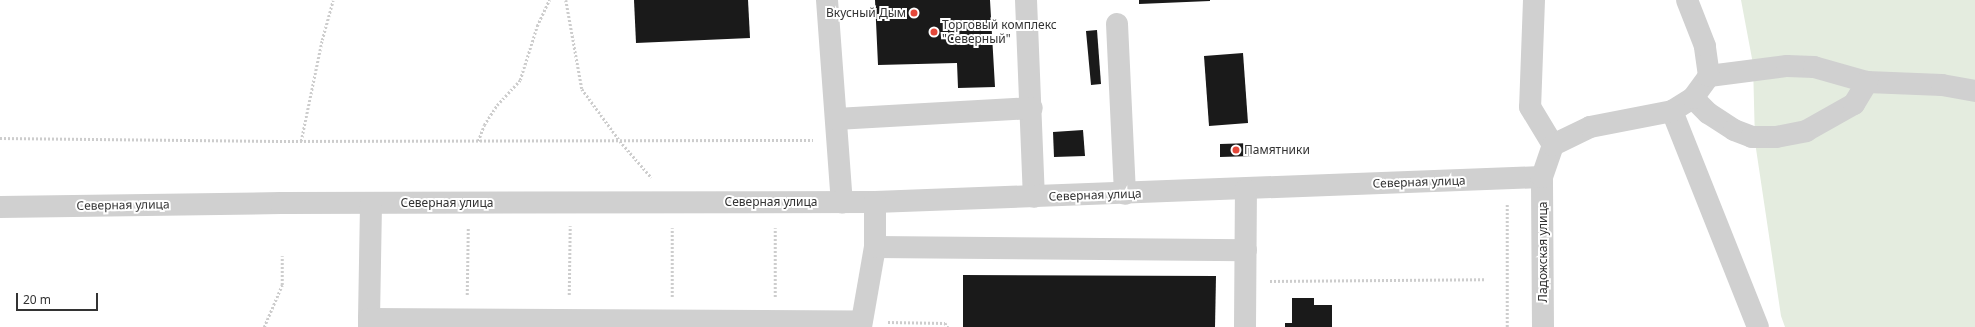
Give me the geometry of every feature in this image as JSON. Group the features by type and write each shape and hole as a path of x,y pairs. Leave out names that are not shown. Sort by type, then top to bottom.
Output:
{"street":[{"path":"827,0 842,202"},
{"path":"1026,0 1032,108 1034,197"},
{"path":"1534,0 1530,107 1553,145 1590,127 1672,111 1693,98 1709,76 1705,46 1687,0"},
{"path":"1117,24 1125,194"},
{"path":"1709,76 1787,66 1814,67 1867,82 1942,85 1975,92"},
{"path":"1693,98 1708,113 1734,130 1752,136 1776,137 1806,131 1854,104 1867,82"},
{"path":"836,119 1032,108"},
{"path":"1672,111 1758,327"},
{"name":"Ладожская улица","path":"1543,327 1542,177 1553,145"},
{"name":"Северная улица","path":"2,204 875,202 1246,190 1542,177"},
{"path":"1245,327 1246,190"},
{"path":"371,203 369,323 467,319 774,321 861,324 875,247 875,202"},
{"path":"875,247 1246,250"}],"path":[{"path":"301,141 322,40 333,0"},
{"path":"478,141 484,125 497,105 520,80 537,26 549,0"},
{"path":"566,0 582,89 620,141 672,202 672,320"},
{"path":"0,138 301,141 837,140"},
{"path":"1507,178 1507,327"},
{"path":"774,321 775,202"},
{"path":"467,319 468,203"},
{"path":"569,320 570,203"},
{"path":"264,327 282,285 282,256"},
{"path":"1246,281 1484,279"},
{"path":"861,324 946,323 948,327"}],"shaded area":[{"path":"1741,0 1975,0 1975,327 1785,327 1781,316 1755,142 1753,64"}],"building":[{"path":"634,0 748,0 750,38 636,43"},
{"name":"Торговый комплекс \"Северный\"","path":"875,0 990,0 995,87 958,88 957,63 878,65"},
{"path":"1139,0 1210,0 1210,1 1139,4"},
{"path":"1097,30 1101,84 1091,85 1086,31"},
{"path":"1243,53 1248,123 1209,126 1204,56"},
{"path":"1083,130 1085,156 1054,157 1053,132"},
{"name":"Памятники","path":"1253,143 1253,156 1220,157 1220,144"},
{"path":"963,275 1216,276 1215,327 963,327"},
{"path":"1292,298 1314,298 1314,305 1332,305 1332,327 1285,327 1285,323 1292,323"}],"place":[{"name":"Вкусный Дым","path":"914,13"},
{"name":"Торговый комплекс \"Северный\"","path":"934,32"},
{"name":"Памятники","path":"1236,150"}]}
